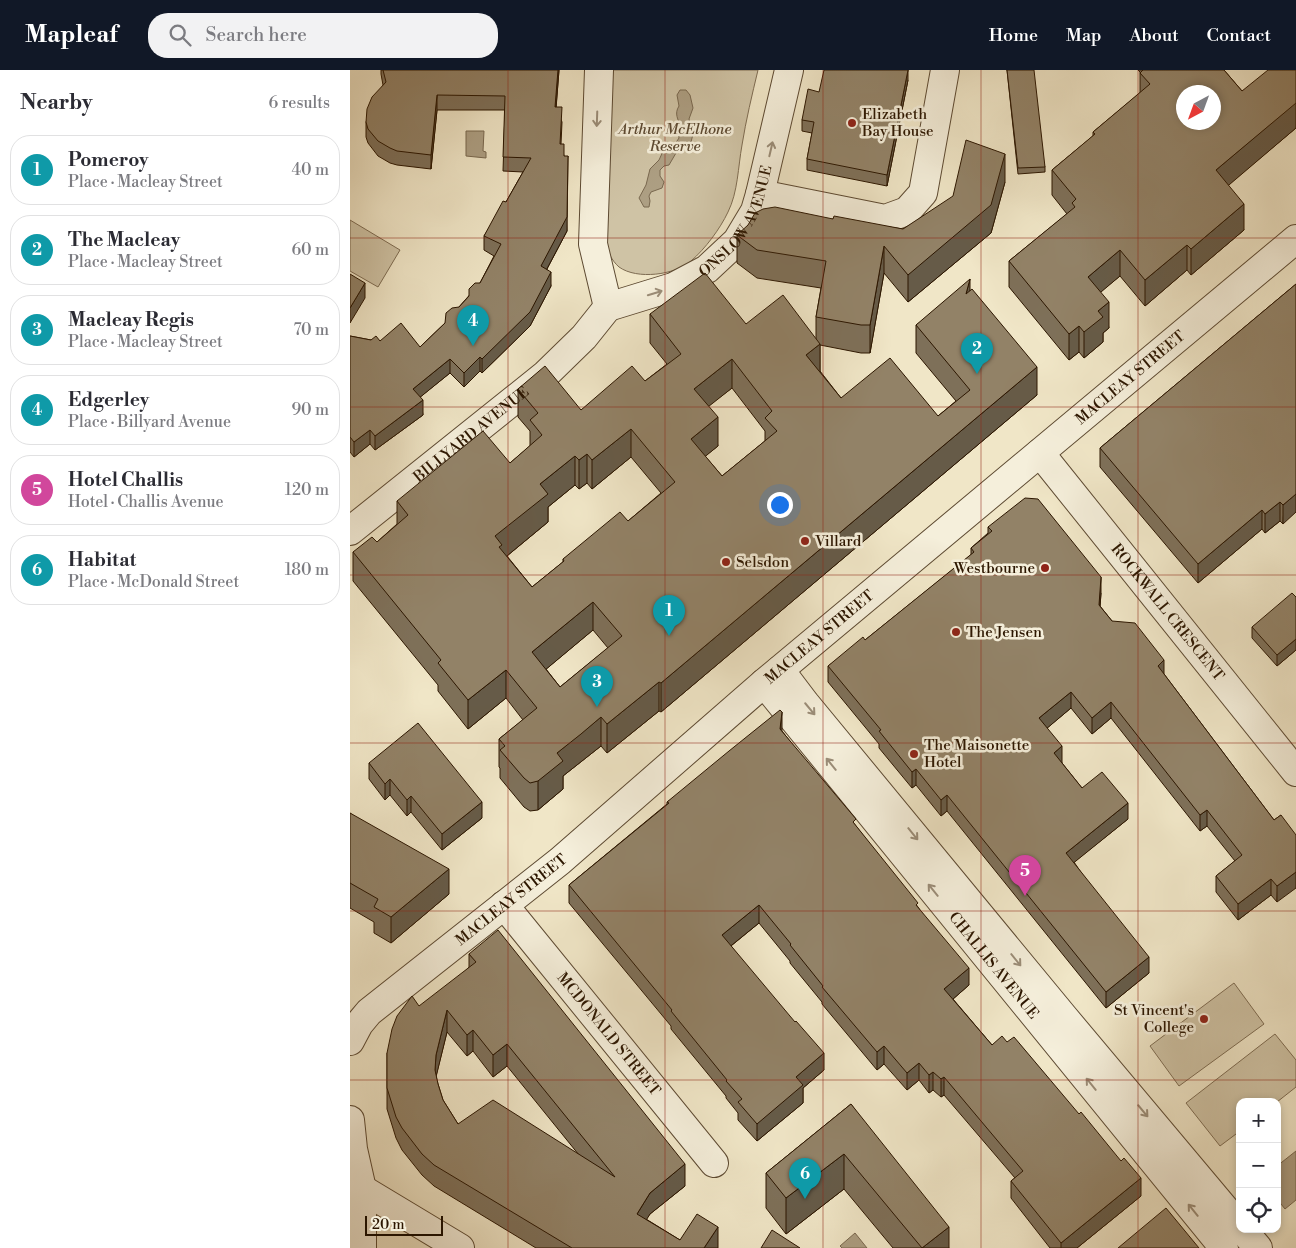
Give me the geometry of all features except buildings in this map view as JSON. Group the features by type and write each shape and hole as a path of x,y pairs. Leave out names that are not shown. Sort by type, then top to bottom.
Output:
{"street":[{"path":"599,70 593,244 608,307"},
{"name":"ONSLOW AVENUE","path":"608,307 673,287 707,269 737,241 755,211 789,70"},
{"path":"760,194 885,218 907,211 923,193 945,70"},
{"name":"MACLEAY STREET","path":"350,1041 359,1024 369,1012 560,861 772,676 1296,239"},
{"name":"BILLYARD AVENUE","path":"350,531 545,374 584,337 608,307"},
{"name":"ROCKWALL CRESCENT","path":"1040,453 1296,772"},
{"name":"CHALLIS AVENUE","path":"772,676 805,703 1236,1222"},
{"name":"CHALLIS AVENUE","path":"772,676 1224,1248"},
{"name":"MCDONALD STREET","path":"504,905 714,1163"},
{"path":"350,1120 353,1149 362,1189 362,1248"},
{"path":"362,1189 460,1248"},
{"name":"CHALLIS AVENUE","path":"1245,1233 1258,1248"}],"green space":[{"name":"Arthur McElhone Reserve","path":"612,70 758,70 745,126 736,188 728,212 707,245 691,261 676,270 645,275 627,271 619,267 614,261 605,241"},
{"path":"350,220 400,250 378,287 350,271"},
{"path":"1234,983 1264,1024 1179,1086 1150,1046"},
{"path":"1275,1034 1296,1060 1296,1087 1281,1099 1236,1098 1236,1134 1220,1146 1186,1103"}],"shaded area":[{"path":"680,90 686,90 690,95 693,108 689,119 693,134 691,142 676,153 669,165 664,166 660,170 660,176 664,182 662,188 651,192 649,207 644,207 639,198 646,185 650,169 659,160 665,147 675,144 679,138 678,132 681,127 677,114 679,106 677,95"},
{"path":"466,131 484,131 483,151 486,152 486,158 466,156"},
{"path":"1296,1151 1296,1200 1285,1209 1281,1204 1281,1163"},
{"path":"855,1233 867,1248 842,1248 840,1246"}],"place":[{"name":"Elizabeth Bay House","path":"852,123"},
{"name":"Edgerley","path":"473,346"},
{"name":"The Macleay","path":"977,374"},
{"name":"Villard","path":"805,541"},
{"name":"Selsdon","path":"726,562"},
{"name":"Westbourne","path":"1045,568"},
{"name":"The Jensen","path":"956,632"},
{"name":"Pomeroy","path":"669,636"},
{"name":"Macleay Regis","path":"597,707"},
{"name":"The Maisonette Hotel","path":"914,754"},
{"name":"Hotel Challis","path":"1025,896"},
{"name":"St Vincent's College","path":"1204,1019"},
{"name":"Habitat","path":"805,1199"}]}
